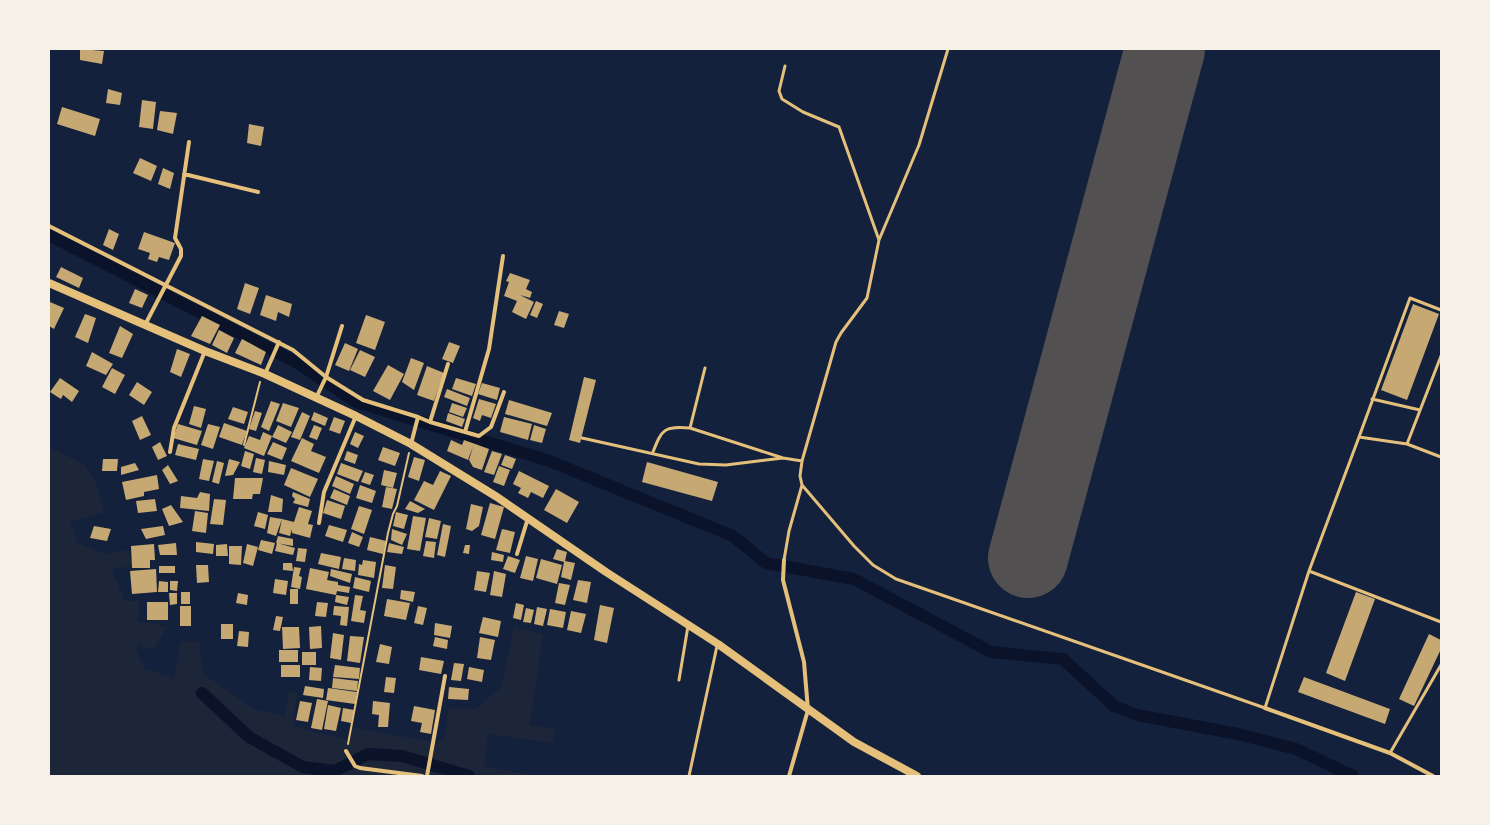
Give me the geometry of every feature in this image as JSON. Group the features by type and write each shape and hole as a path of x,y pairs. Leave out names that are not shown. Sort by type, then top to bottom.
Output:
{"main road":[{"path":"49,282 205,350 317,396 410,444 528,518 606,572 718,644 854,742 917,776"}],"street":[{"path":"146,323 182,252 175,238 189,142"},
{"path":"184,174 258,192"},
{"path":"49,226 301,355 325,379 363,400 479,436 491,427 504,392"},
{"path":"465,432 489,349 504,256"},
{"path":"317,396 325,379 342,326"},
{"path":"264,374 278,344"},
{"path":"170,452 174,428 205,350"},
{"path":"430,422 448,364"},
{"path":"319,523 324,492 356,416"},
{"path":"410,444 415,432 418,418"},
{"path":"517,554 528,518"},
{"path":"784,560 783,575 804,662 808,710 789,776"},
{"path":"427,774 445,676"},
{"path":"1265,708 1390,753 1433,776"},
{"path":"346,751 355,766 422,776"}],"lane":[{"path":"948,49 919,145 879,240 867,298 836,342 802,461 800,476 802,485 854,546 873,565 896,579 1265,708 1309,571 1410,298 1441,310"},
{"path":"785,66 779,91 782,99 803,112 839,127 879,240"},
{"path":"1407,444 1441,356"},
{"path":"690,428 705,368"},
{"path":"1372,399 1420,410"},
{"path":"653,452 660,434 667,428 674,426 690,428 783,458 802,461"},
{"path":"1359,437 1407,444 1441,457"},
{"path":"582,438 653,452 699,464 713,465 783,458"},
{"path":"784,560 789,531 802,485"},
{"path":"1309,571 1441,622"},
{"path":"679,680 688,625"},
{"path":"689,776 718,644"},
{"path":"1390,753 1441,666"}],"path":[{"path":"244,445 264,374"},
{"path":"346,751 357,702 388,533 393,514 397,506 410,444"}],"shaded area":[{"path":"49,447 85,465 96,483 104,512 70,522 78,543 106,554 129,550 130,567 111,568 125,601 139,601 138,622 156,623 166,628 154,650 138,644 136,649 145,669 174,678 181,641 200,642 202,673 254,709 285,716 289,690 297,694 293,726 346,740 350,727 435,742 445,738 449,708 476,709 501,687 514,628 543,634 530,725 555,729 553,743 488,734 484,766 534,776 49,776"}],"building":[{"path":"80,49 104,51 102,64 80,60"},
{"path":"108,89 122,93 120,105 106,103"},
{"path":"142,100 156,102 153,129 139,127"},
{"path":"62,107 100,119 95,136 57,124"},
{"path":"160,111 177,113 173,134 157,130"},
{"path":"249,124 264,127 261,146 247,143"},
{"path":"140,158 157,166 151,181 133,173"},
{"path":"163,168 174,173 170,189 158,184"},
{"path":"109,229 119,234 113,250 103,245"},
{"path":"144,232 175,243 169,260 159,257 157,262 148,259 150,253 138,249"},
{"path":"61,267 83,278 79,288 56,277"},
{"path":"510,273 530,280 526,289 532,292 530,298 520,295 534,302 526,319 512,312 517,301 504,296 509,282 506,281"},
{"path":"245,283 259,288 250,314 237,309"},
{"path":"135,289 148,295 142,308 129,303"},
{"path":"266,295 292,304 289,317 278,312 276,321 260,315"},
{"path":"536,301 543,304 537,318 530,315"},
{"path":"50,302 64,308 54,329 49,326"},
{"path":"1413,304 1439,314 1407,400 1381,390"},
{"path":"559,311 569,314 564,328 554,325"},
{"path":"85,314 96,318 88,343 75,337"},
{"path":"366,315 385,322 375,350 356,343"},
{"path":"202,316 220,325 210,344 191,336"},
{"path":"120,326 133,334 122,358 109,353"},
{"path":"219,330 234,338 227,353 212,345"},
{"path":"242,339 266,352 261,365 235,353"},
{"path":"449,342 460,346 453,363 442,359"},
{"path":"345,343 358,349 349,371 335,365"},
{"path":"177,349 190,354 181,377 170,372"},
{"path":"360,350 375,357 365,377 350,370"},
{"path":"92,352 113,364 106,375 86,366"},
{"path":"411,358 424,363 414,390 402,382"},
{"path":"388,365 404,374 390,400 373,391"},
{"path":"427,366 444,373 434,401 417,395"},
{"path":"112,368 125,375 115,394 102,387"},
{"path":"584,377 596,380 580,443 569,440"},
{"path":"60,378 79,391 72,402 63,395 61,399 50,392"},
{"path":"456,378 476,384 472,396 452,389"},
{"path":"137,382 152,392 144,405 129,395"},
{"path":"482,383 500,388 497,400 478,394"},
{"path":"447,389 470,398 467,406 444,397"},
{"path":"479,399 496,404 491,418 482,415 480,421 473,418"},
{"path":"509,400 552,413 547,426 505,414"},
{"path":"271,401 280,404 269,431 261,427"},
{"path":"283,403 299,408 291,427 276,421"},
{"path":"452,403 467,408 463,417 449,412"},
{"path":"194,406 206,409 201,428 189,424"},
{"path":"233,407 248,412 244,424 228,419"},
{"path":"255,411 262,413 256,431 249,429"},
{"path":"302,412 310,416 300,440 291,437"},
{"path":"314,412 328,418 325,426 311,420"},
{"path":"448,413 465,419 462,427 446,421"},
{"path":"142,416 151,435 140,440 132,421"},
{"path":"334,417 345,421 340,434 329,430"},
{"path":"504,417 532,424 528,440 500,432"},
{"path":"224,423 247,431 242,445 219,437"},
{"path":"178,424 202,431 197,445 173,438"},
{"path":"208,424 220,427 213,449 201,445"},
{"path":"278,425 292,432 286,443 272,437"},
{"path":"314,425 322,428 317,440 309,437"},
{"path":"534,425 546,429 542,443 530,440"},
{"path":"263,432 272,436 264,456 244,448 249,436 260,440"},
{"path":"355,432 364,436 358,448 350,444"},
{"path":"302,438 314,444 311,451 326,457 319,473 291,461"},
{"path":"451,440 462,445 464,440 489,449 482,470 473,467 469,460 473,446 468,460 447,451"},
{"path":"160,442 167,456 158,460 152,447"},
{"path":"273,442 287,448 282,460 267,454"},
{"path":"178,444 199,449 196,460 175,455"},
{"path":"383,447 400,453 395,466 378,460"},
{"path":"245,451 254,454 250,469 241,466"},
{"path":"347,451 358,455 355,464 344,460"},
{"path":"492,451 502,454 494,475 484,472"},
{"path":"505,455 516,459 512,469 501,465"},
{"path":"414,457 425,460 419,481 408,477"},
{"path":"256,458 265,460 262,474 253,472"},
{"path":"103,459 118,459 117,471 102,471"},
{"path":"203,459 214,461 209,481 199,479"},
{"path":"229,459 240,462 233,475 225,476"},
{"path":"217,461 224,463 219,484 212,482"},
{"path":"269,461 286,465 284,475 268,472"},
{"path":"647,462 718,482 712,501 642,482"},
{"path":"135,463 139,470 121,475 121,467"},
{"path":"341,463 363,471 358,482 337,474"},
{"path":"168,465 178,481 170,484 162,470"},
{"path":"499,466 510,470 504,486 493,482"},
{"path":"291,468 318,479 310,497 284,485"},
{"path":"384,470 397,473 393,488 381,485"},
{"path":"440,471 451,476 434,510 414,500 424,481 433,485"},
{"path":"519,471 549,486 543,498 531,492 528,498 518,493 521,488 513,484"},
{"path":"365,472 374,475 370,485 361,482"},
{"path":"157,475 159,489 144,492 144,496 126,500 122,482"},
{"path":"336,476 354,484 350,494 332,486"},
{"path":"235,478 263,478 260,494 253,494 252,499 233,499"},
{"path":"360,485 376,491 372,503 356,498"},
{"path":"386,487 397,489 392,509 382,507"},
{"path":"334,489 350,496 347,505 330,498"},
{"path":"556,489 579,502 567,523 544,510"},
{"path":"200,492 210,494 209,511 180,508 181,496 197,498"},
{"path":"293,492 310,499 308,507 293,503 295,499 292,496"},
{"path":"271,495 283,499 282,512 268,512"},
{"path":"155,499 157,511 138,513 136,501"},
{"path":"214,499 226,500 223,525 210,524"},
{"path":"327,500 345,506 341,519 323,513"},
{"path":"410,501 425,509 418,513 405,509"},
{"path":"490,503 504,507 495,539 481,535"},
{"path":"471,504 483,507 479,526 472,531 466,529"},
{"path":"171,505 183,522 169,526 162,509"},
{"path":"359,506 372,510 364,534 351,529"},
{"path":"299,507 312,511 308,524 313,525 310,538 292,533 292,529 290,536 279,533 282,519 294,522"},
{"path":"195,511 208,513 206,533 192,531"},
{"path":"258,512 268,515 265,529 254,526"},
{"path":"396,512 408,515 404,529 393,526"},
{"path":"413,516 426,518 420,551 407,549"},
{"path":"270,517 282,519 276,536 267,533"},
{"path":"429,518 441,521 437,539 425,537"},
{"path":"443,524 451,526 445,557 437,555"},
{"path":"329,525 347,530 343,542 325,536"},
{"path":"94,526 111,529 107,541 90,538"},
{"path":"163,526 165,535 146,539 141,529"},
{"path":"392,529 407,534 402,545 391,540"},
{"path":"502,529 515,532 510,553 496,550"},
{"path":"352,532 363,537 359,547 348,543"},
{"path":"278,536 293,539 293,546 276,543"},
{"path":"370,537 386,541 383,554 367,550"},
{"path":"261,540 275,543 272,554 258,550"},
{"path":"426,541 436,542 434,558 423,556"},
{"path":"196,542 214,544 213,554 196,552"},
{"path":"176,543 177,555 160,555 158,545"},
{"path":"277,543 295,548 293,555 275,551"},
{"path":"389,543 404,547 402,554 387,552"},
{"path":"154,544 155,560 150,560 150,568 132,568 131,546"},
{"path":"227,544 228,556 216,556 216,545"},
{"path":"247,544 258,547 253,566 243,563"},
{"path":"465,545 470,545 469,554 463,553"},
{"path":"229,546 242,546 241,565 229,564"},
{"path":"298,548 307,549 305,562 296,561"},
{"path":"557,549 567,552 565,561 575,563 571,580 561,577 564,562 553,559"},
{"path":"492,552 504,555 503,562 491,560"},
{"path":"321,553 341,557 339,569 318,564"},
{"path":"508,556 520,560 515,573 503,569"},
{"path":"526,556 538,559 533,581 520,578"},
{"path":"344,558 356,560 355,571 342,569"},
{"path":"541,559 562,565 557,584 536,578"},
{"path":"363,560 376,562 374,578 358,575 359,564 362,565"},
{"path":"283,563 292,563 293,571 283,570"},
{"path":"196,565 208,565 209,582 197,583"},
{"path":"385,565 396,567 393,589 382,588"},
{"path":"159,566 175,566 175,573 159,573"},
{"path":"294,567 301,568 299,576 302,577 300,589 291,587"},
{"path":"310,568 329,572 327,580 338,582 338,585 350,587 349,593 337,591 336,595 306,589"},
{"path":"156,569 157,592 132,594 130,571"},
{"path":"331,569 352,574 350,583 330,576"},
{"path":"477,571 490,573 486,592 474,590"},
{"path":"494,571 506,574 502,597 490,595"},
{"path":"355,577 371,581 369,592 353,588"},
{"path":"275,579 288,581 286,595 273,593"},
{"path":"578,580 591,582 587,603 573,600"},
{"path":"159,581 168,582 168,592 158,592"},
{"path":"170,581 178,581 177,591 170,590"},
{"path":"559,583 570,585 565,605 555,603"},
{"path":"290,589 298,589 298,604 290,604"},
{"path":"401,590 415,592 413,602 400,599"},
{"path":"181,592 190,592 190,604 181,604"},
{"path":"1356,592 1375,599 1345,681 1326,673"},
{"path":"169,593 177,593 177,604 170,605"},
{"path":"238,593 248,595 247,605 236,603"},
{"path":"336,595 349,597 347,605 335,602"},
{"path":"355,595 363,596 360,610 366,611 364,623 351,621"},
{"path":"387,599 410,603 406,620 384,616"},
{"path":"147,602 168,602 168,620 147,620"},
{"path":"317,602 328,603 326,617 315,616"},
{"path":"516,603 524,605 521,620 513,618"},
{"path":"600,605 614,608 607,643 594,640"},
{"path":"180,606 191,606 191,626 180,626"},
{"path":"334,606 349,607 347,626 340,625 341,616 333,615"},
{"path":"418,606 427,608 423,625 414,623"},
{"path":"537,607 547,609 543,626 534,624"},
{"path":"526,608 534,610 531,623 523,622"},
{"path":"550,609 566,612 563,628 547,625"},
{"path":"571,611 586,614 581,633 567,630"},
{"path":"276,616 283,617 280,631 273,630"},
{"path":"483,617 501,621 498,637 479,633"},
{"path":"435,623 452,626 450,638 434,635"},
{"path":"221,624 233,624 233,639 221,639"},
{"path":"321,626 322,648 310,649 309,627"},
{"path":"282,627 299,627 300,648 283,649"},
{"path":"239,631 249,632 248,647 237,646"},
{"path":"333,633 344,635 341,660 330,658"},
{"path":"1429,634 1441,640 1441,649 1414,706 1399,699"},
{"path":"350,636 364,637 360,663 347,661"},
{"path":"435,637 448,640 447,649 433,646"},
{"path":"480,637 495,640 491,660 477,658"},
{"path":"380,644 392,647 389,664 376,662"},
{"path":"279,650 298,650 298,662 279,662"},
{"path":"302,652 316,652 316,665 302,665"},
{"path":"421,657 444,661 441,674 419,670"},
{"path":"454,663 464,664 461,681 451,680"},
{"path":"281,665 300,665 300,677 281,677"},
{"path":"335,665 360,668 359,679 333,677"},
{"path":"310,667 322,668 321,681 309,680"},
{"path":"469,667 484,670 482,682 467,679"},
{"path":"386,677 396,678 394,693 384,692"},
{"path":"1304,677 1390,709 1385,724 1298,692"},
{"path":"333,678 358,681 357,691 332,688"},
{"path":"305,686 324,689 323,698 303,695"},
{"path":"449,687 469,689 468,700 448,699"},
{"path":"328,688 357,692 355,704 326,700"},
{"path":"317,699 328,701 322,730 311,728"},
{"path":"300,701 312,703 308,722 296,720"},
{"path":"373,701 390,703 388,727 378,727 379,715 372,714"},
{"path":"328,705 341,708 336,731 324,729"},
{"path":"414,706 435,710 431,734 420,732 422,723 411,721"},
{"path":"343,708 354,710 351,723 341,721"}],"waterway":[{"path":"49,235 296,362 356,402 547,460 733,536 766,563 854,579 991,652 1063,659 1114,706 1137,715 1238,734 1296,749 1353,776"},
{"path":"202,693 249,737 303,767 335,771 368,754 402,756 469,776"}],"runway":[{"path":"1028,558 1165,49"}]}
